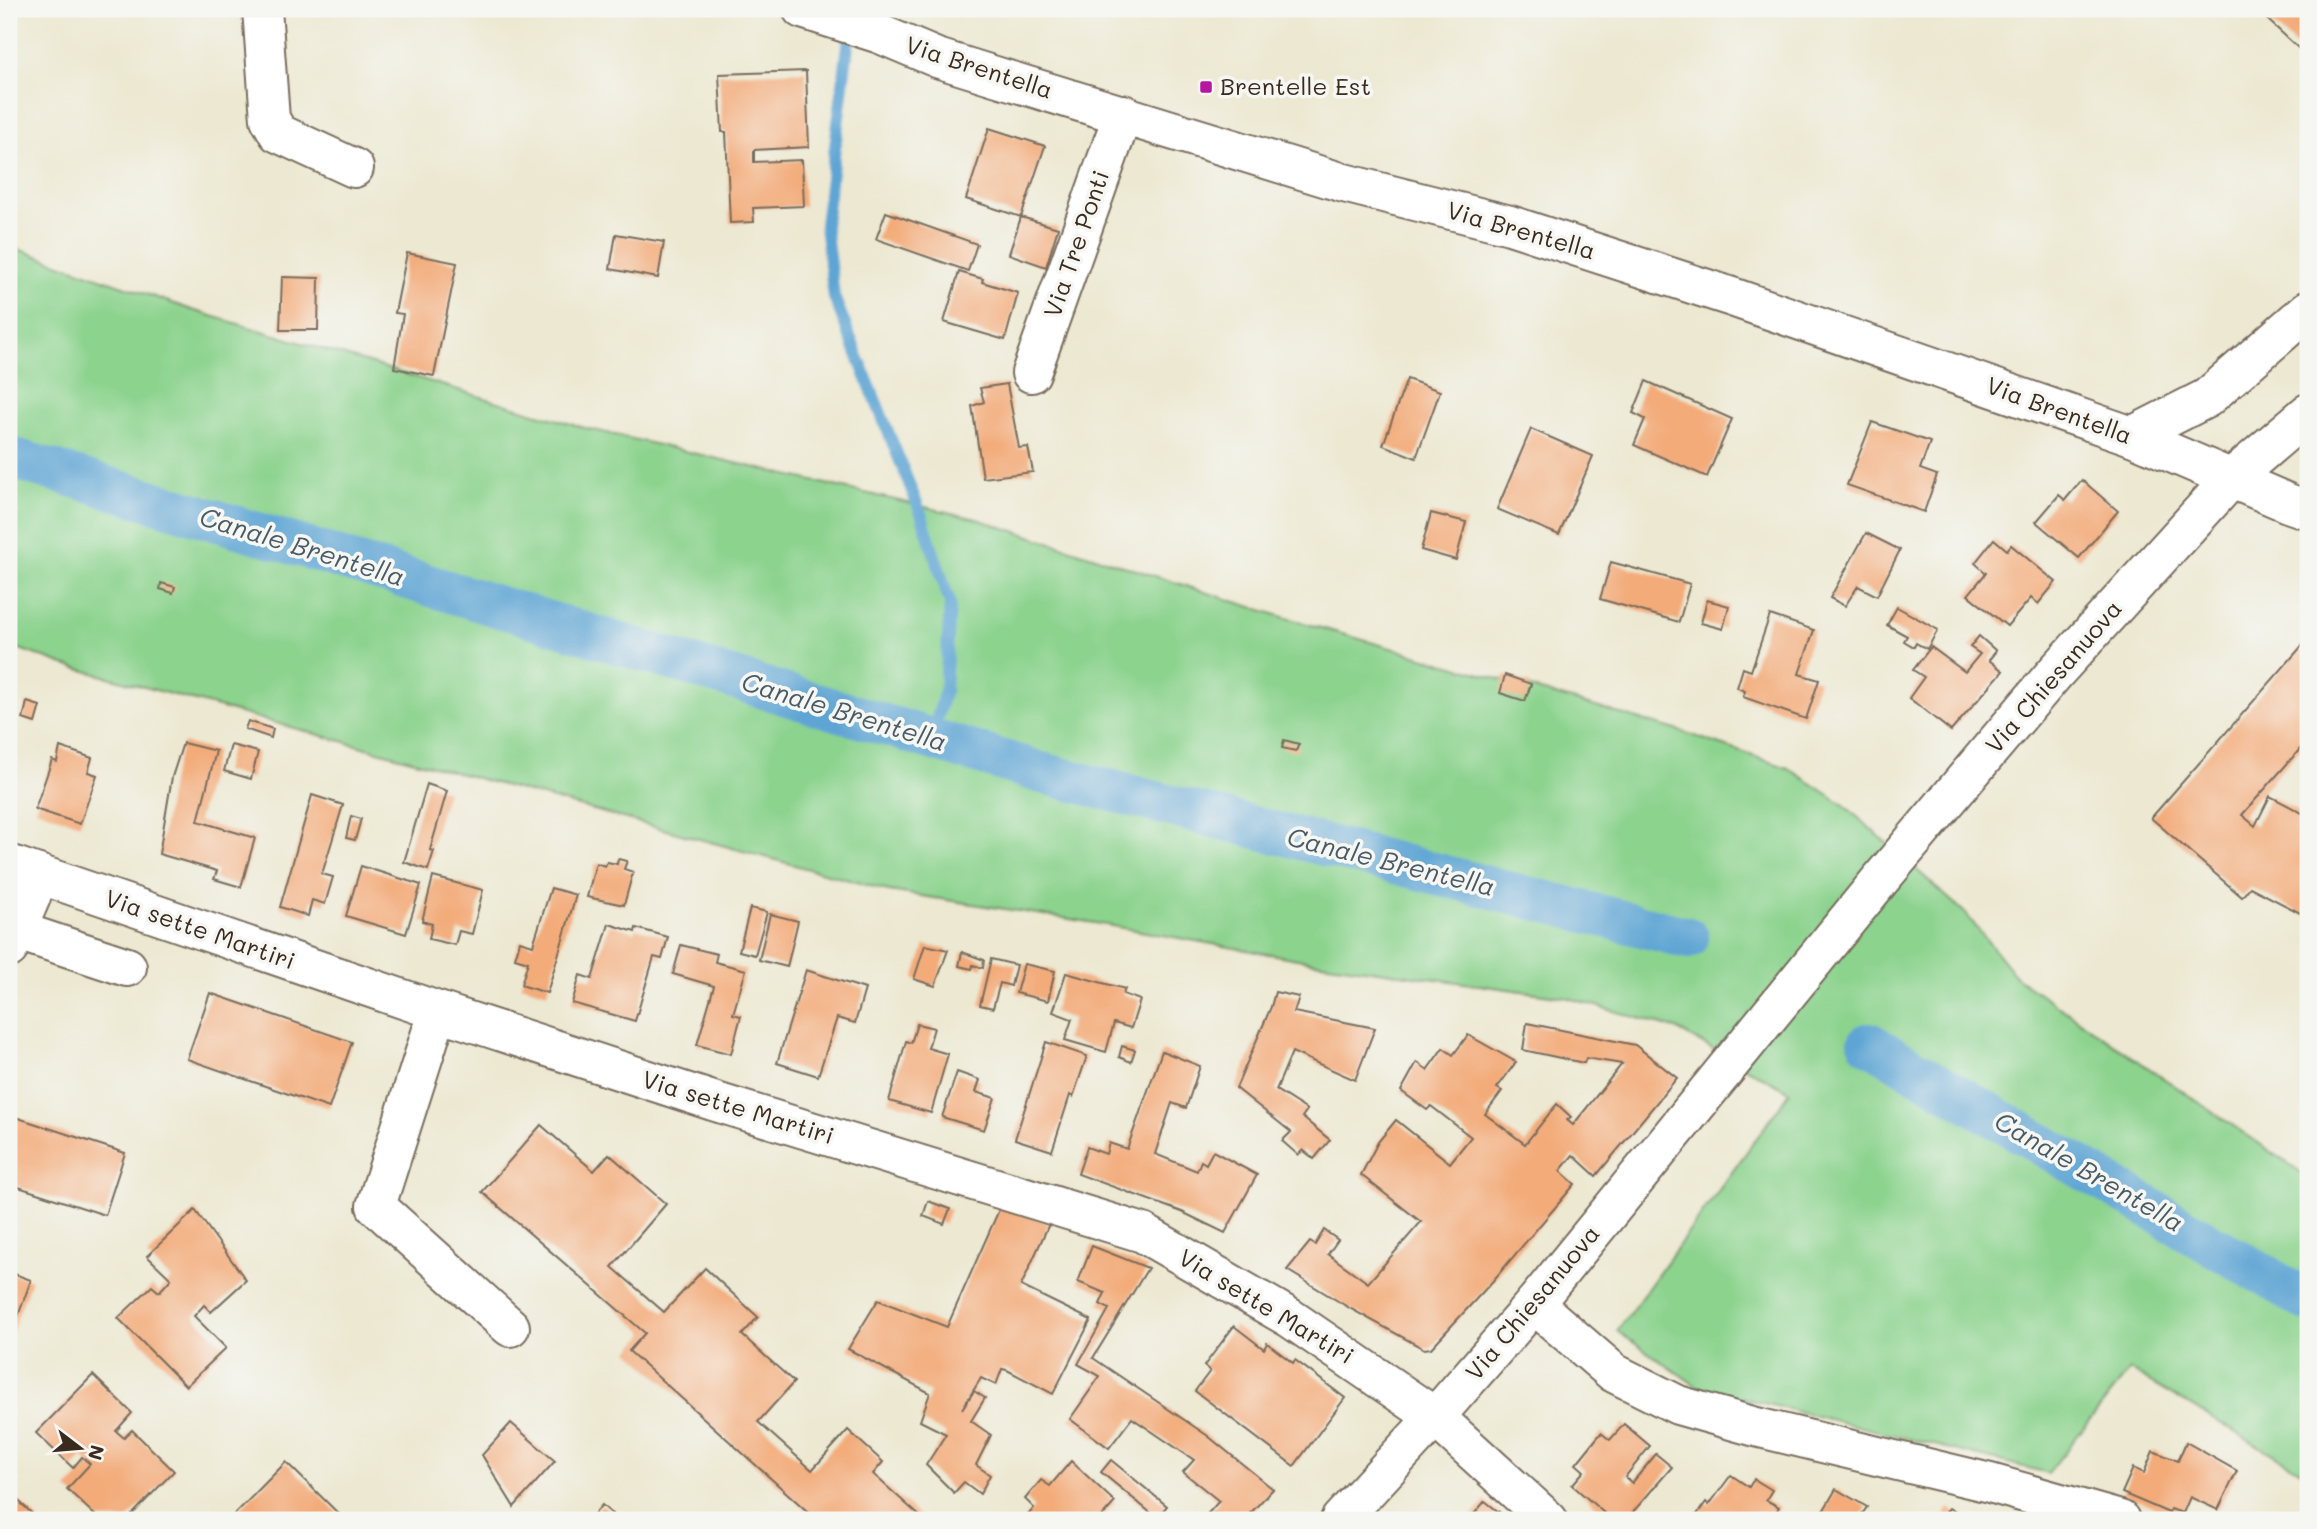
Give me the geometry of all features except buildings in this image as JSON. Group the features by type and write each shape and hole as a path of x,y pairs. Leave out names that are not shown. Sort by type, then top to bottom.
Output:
{"main road":[{"path":"262,9 270,118 278,133 354,169"},
{"name":"Via Brentella","path":"812,12 880,34 937,58 1344,183 1510,225 1745,301 2132,436 2308,510"},
{"name":"Via Tre Ponti","path":"1031,373 1123,114"},
{"path":"2132,436 2207,398 2308,310"},
{"name":"Via Chiesanuova","path":"1340,1520 1435,1418 1534,1304 1880,880 2054,674 2232,478 2308,413"},
{"path":"24,869 11,935 127,967"},
{"name":"Via sette Martiri","path":"24,869 439,1011 716,1102 1143,1233 1290,1318 1435,1418 1548,1520"},
{"path":"439,1011 376,1206 510,1327"},
{"path":"1534,1304 1614,1373 1678,1405 1756,1427 1990,1483 2120,1520"}],"green space":[{"path":"9,246 192,310 585,428 977,519 1283,617 1683,732 1788,768 1844,805 1965,913 2017,978 2308,1177 2308,1475 2130,1370 2048,1473 1698,1387 1617,1331 1790,1092 1676,1029 1565,997 1314,962 1095,923 889,891 64,665 9,645"}],"waterway":[{"path":"850,30 825,225 834,297 922,516 950,603 945,690 931,739"},
{"name":"Canale Brentella","path":"9,457 1042,773 1688,938"},
{"name":"Canale Brentella","path":"1869,1043 2308,1301"}],"place":[{"name":"Brentelle Est","path":"1206,87"}]}
